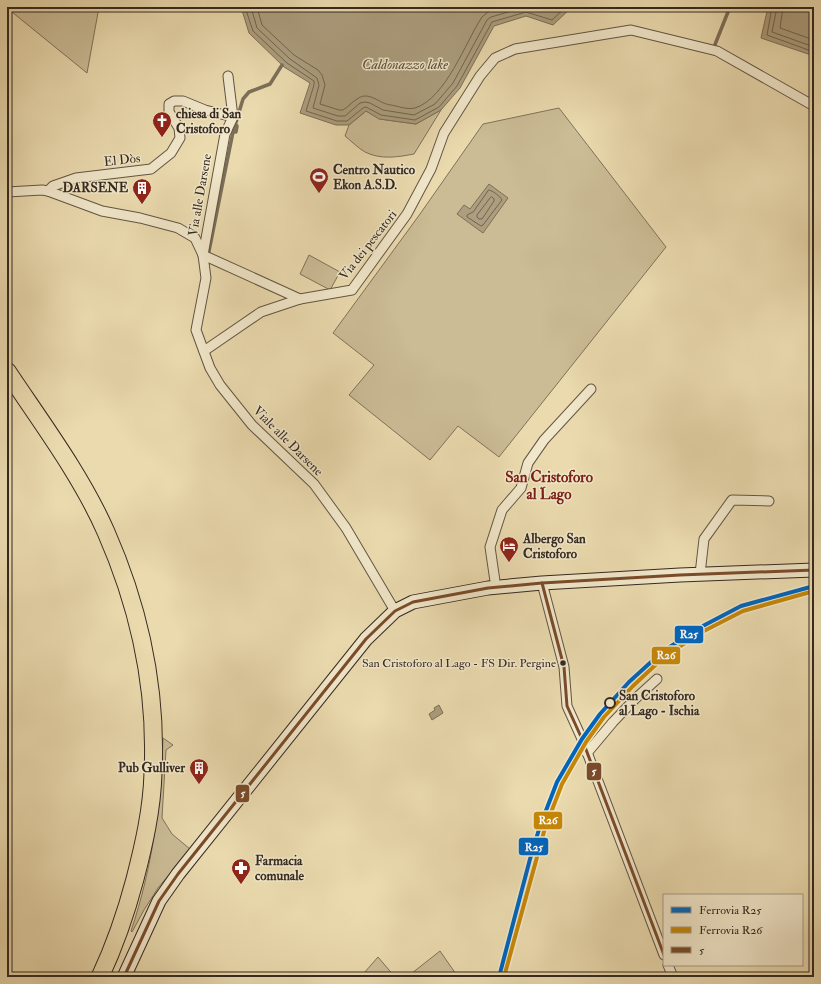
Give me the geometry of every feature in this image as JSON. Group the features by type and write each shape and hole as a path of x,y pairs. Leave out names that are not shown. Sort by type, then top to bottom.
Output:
{"highway":[{"path":"7,371 57,446 83,488 106,530 121,568 135,611 151,692 153,773 150,809 143,850 125,917 110,957 100,977"}],"main road":[{"path":"124,977 159,901 178,874 366,639 395,611 413,602 496,588 542,583 700,574 814,570"}],"street":[{"name":"Via dei pescatori","path":"204,351 261,312 300,299 352,290 407,214 431,169 444,133 480,76 495,58 515,49 631,30 717,51 814,106"},
{"path":"228,76 233,117"},
{"name":"El Dòs","path":"48,192 54,186 76,178 151,169 171,153 180,138 179,128 169,112 169,104 174,101 183,101 205,110 233,117"},
{"name":"Via alle Darsene","path":"203,255 216,178 227,134 233,117"},
{"name":"Viale alle Darsene","path":"7,192 42,190 102,211 140,218 178,228 195,238 203,255 206,278 196,330 210,368 220,385 252,425 314,484 346,528 395,611"},
{"path":"203,255 300,299"},
{"path":"496,588 490,547 502,510 521,488 528,463 544,440 590,389"},
{"path":"700,574 704,539 732,500 769,501"},
{"path":"542,583 564,667 567,706 582,739 663,952"},
{"path":"587,753 613,722 657,679"},
{"path":"668,966 673,977"}],"shaded area":[{"path":"99,7 87,73 7,8"},
{"path":"559,108 666,247 499,457 458,426 430,460 349,395 374,365 333,333 420,214 483,124"},
{"path":"441,110 414,154 396,157 371,155 362,150 345,136 349,125 366,111 380,119 416,124"},
{"path":"309,255 340,272 330,290 300,274"},
{"path":"163,738 173,745 166,750 162,818 172,834 190,849 158,888 132,932 131,931 145,884 158,812"},
{"path":"440,951 458,977 407,977"},
{"path":"378,957 395,977 366,977 364,973"}],"water":[{"name":"Caldonazzo lake","path":"241,7 572,7 553,25 526,16 494,26 460,88 441,110 416,124 379,119 366,111 349,125 336,125 300,113 310,83 284,67 249,33"},
{"path":"768,7 814,7 814,56 761,38"},
{"path":"489,184 508,198 483,233 457,214 464,205 470,209"},
{"path":"439,705 443,713 432,720 429,714"}],"waterway":[{"path":"714,47 730,7"},
{"path":"208,256 233,132 243,99 249,92 270,84 282,65"},
{"path":"233,132 236,132 237,126 235,124"}],"rail line":[{"name":"R25","path":"499,977 540,826 557,782 582,739 600,714 629,682 662,652 699,628 741,606 814,586"},
{"name":"R26","path":"504,977 545,828 562,784 586,742 604,717 633,686 665,656 702,632 743,611 814,591"}],"transit line":[{"name":"5","path":"124,977 159,901 178,874 366,639 395,611 413,602 488,588 542,583 680,575 814,570"},
{"name":"5","path":"542,583 564,667 567,706 582,739 663,952"}],"place":[{"name":"chiesa di San Cristoforo","path":"162,138"},
{"name":"Centro Nautico Ekon A.S.D.","path":"319,194"},
{"name":"DARSENE","path":"142,205"},
{"name":"Albergo San Cristoforo","path":"509,563"},
{"name":"San Cristoforo al Lago - FS Dir. Pergine","path":"563,663"},
{"name":"San Cristoforo al Lago - Ischia","path":"610,703"},
{"name":"Pub Gulliver","path":"199,785"},
{"name":"Farmacia comunale","path":"241,885"}],"district":[{"name":"San Cristoforo al Lago","path":"549,486"}]}
